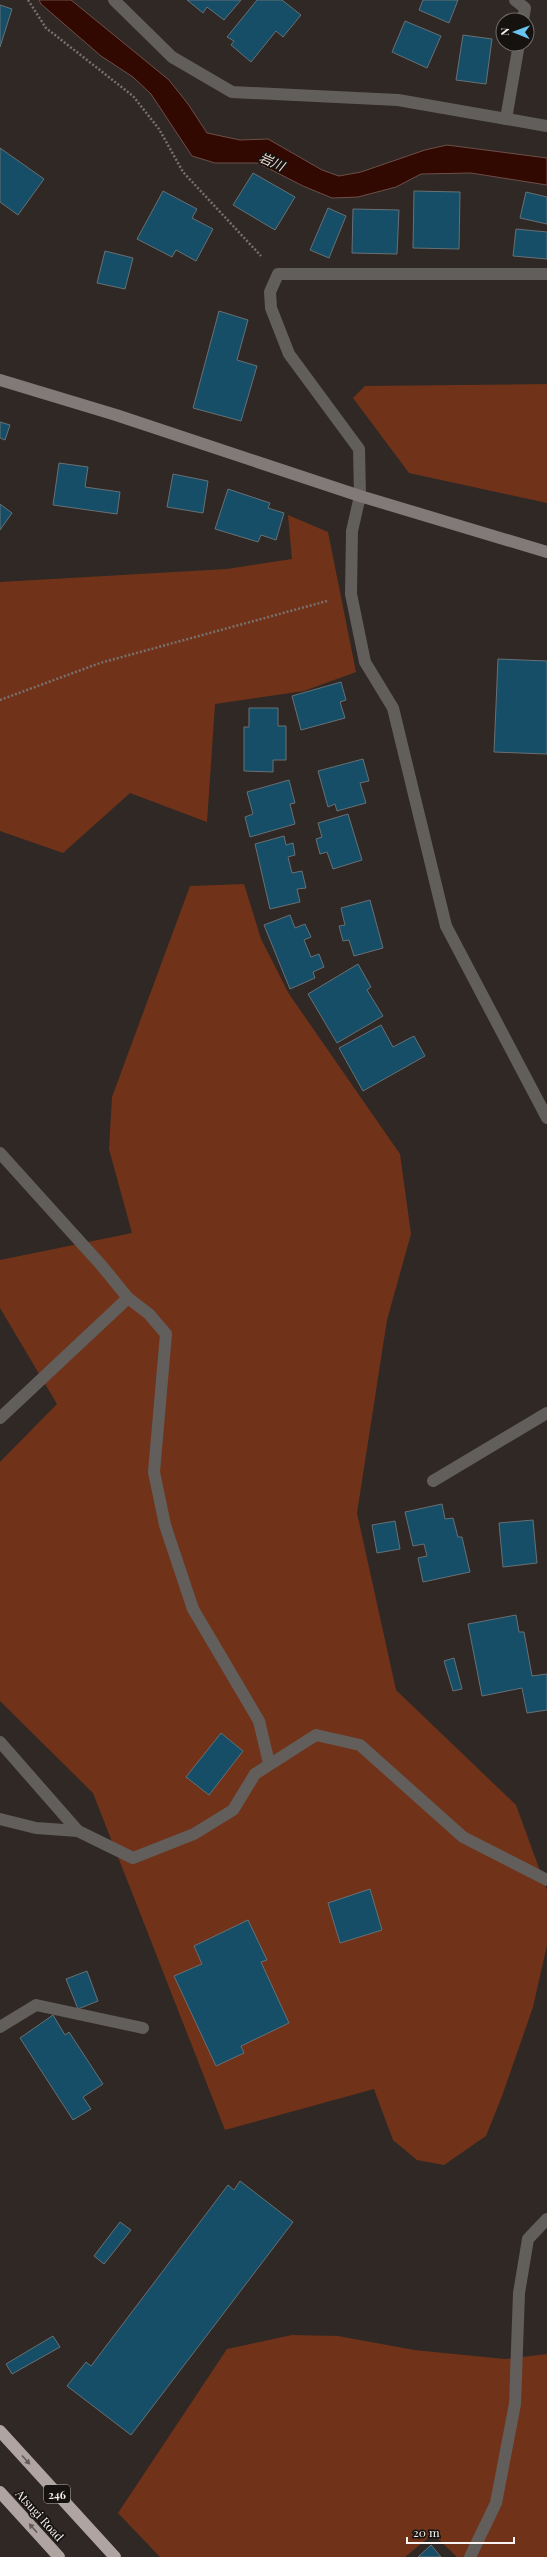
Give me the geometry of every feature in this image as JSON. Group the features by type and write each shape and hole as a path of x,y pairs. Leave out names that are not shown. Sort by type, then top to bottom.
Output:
{"highway":[{"name":"246","path":"0,2431 115,2557"},
{"name":"Atsugi Road","path":"0,2492 59,2557"}],"street":[{"path":"114,0 172,57 232,92 398,100 547,126"},
{"path":"515,0 525,8 524,12"},
{"path":"506,119 518,52"},
{"path":"547,274 278,274 270,292 271,308 289,354 359,449 360,496 352,531 351,594 365,662 393,708 446,926 547,1118"},
{"path":"0,380 116,415 360,496 547,552"},
{"path":"0,1152 102,1266 128,1298 149,1314 166,1334 154,1472 165,1525 194,1609 259,1721 269,1763"},
{"path":"0,1418 128,1298"},
{"path":"433,1481 547,1413"},
{"path":"0,1819 36,1828 78,1831 134,1858 194,1834 233,1810 255,1774 269,1763 316,1735 360,1745 462,1837 547,1880"},
{"path":"0,1742 78,1831"},
{"path":"0,2027 36,2005 143,2028"},
{"path":"470,2557 496,2503 515,2404 518,2293 528,2239 547,2219"}],"path":[{"path":"28,0 46,28 133,96 159,129 183,172 278,274"},
{"path":"0,700 100,663 351,594"}],"shaded area":[{"path":"547,384 547,503 409,473 353,398 365,386"},
{"path":"288,515 328,532 356,672 304,691 215,704 207,822 130,793 63,853 0,831 0,582 227,569 292,559"},
{"path":"244,884 261,939 289,994 400,1154 411,1234 387,1320 357,1513 396,1690 516,1805 547,1890 547,1945 533,2007 502,2096 486,2136 444,2165 417,2160 393,2140 374,2089 225,2130 93,1793 0,1701 0,1462 57,1404 0,1308 0,1260 132,1233 109,1149 112,1097 190,886"},
{"path":"292,2335 338,2336 414,2350 505,2359 547,2354 547,2557 457,2557 433,2534 405,2557 160,2557 118,2513 227,2349"}],"water":[{"name":"岩川","path":"39,0 71,0 169,80 188,104 207,133 240,140 268,139 322,170 339,176 361,172 425,150 447,145 547,158 547,185 471,173 421,174 396,187 358,197 332,198 303,186 258,163 215,163 192,156 151,94 133,77 101,56 41,4"}],"building":[{"path":"187,0 241,0 224,20 207,7 203,13"},
{"path":"257,0 282,0 301,15 283,37 276,31 251,62 231,45 234,41 227,37"},
{"path":"423,0 458,0 449,23 419,10"},
{"path":"0,5 12,9 0,47"},
{"path":"405,21 441,36 427,68 392,52"},
{"path":"463,35 492,39 486,84 456,80"},
{"path":"0,148 44,179 18,215 0,202"},
{"path":"253,173 295,197 275,230 233,205"},
{"path":"163,191 197,209 192,218 213,229 196,261 176,250 172,257 137,239"},
{"path":"414,191 460,192 459,249 413,248"},
{"path":"526,192 547,197 547,224 520,218"},
{"path":"328,208 346,216 329,258 310,250"},
{"path":"353,209 399,210 397,254 352,253"},
{"path":"516,229 547,232 547,259 513,256"},
{"path":"105,251 133,258 125,289 97,283"},
{"path":"219,311 248,320 237,360 257,366 241,421 193,408"},
{"path":"0,422 10,425 5,440 0,438"},
{"path":"59,463 88,467 85,487 120,492 117,514 53,505"},
{"path":"173,474 208,481 203,513 167,507"},
{"path":"228,489 270,503 268,508 284,513 276,540 261,535 258,542 215,529"},
{"path":"0,504 12,513 0,530"},
{"path":"498,659 547,661 547,754 494,752"},
{"path":"341,682 346,700 340,702 345,718 301,730 292,696"},
{"path":"249,708 278,708 278,726 286,726 286,760 273,760 273,772 244,771 244,727 249,727"},
{"path":"363,759 369,781 360,783 366,803 337,811 335,804 328,807 318,771"},
{"path":"289,780 295,803 290,804 295,824 250,837 245,817 253,814 247,792"},
{"path":"348,814 362,860 333,869 327,852 320,854 316,839 322,837 318,823"},
{"path":"284,836 286,845 293,843 295,855 288,857 292,873 302,871 306,888 297,889 300,902 270,909 255,844"},
{"path":"370,900 383,948 354,956 349,940 343,941 339,926 345,925 341,908"},
{"path":"290,915 295,928 305,924 311,937 304,940 311,957 319,954 324,967 313,972 315,978 290,989 264,925"},
{"path":"358,964 371,987 367,990 383,1016 337,1043 308,994"},
{"path":"381,1025 393,1047 414,1036 425,1056 363,1091 339,1048"},
{"path":"442,1504 445,1519 453,1518 458,1537 462,1537 470,1572 423,1582 418,1558 427,1556 424,1544 413,1546 405,1512"},
{"path":"533,1520 537,1563 503,1567 499,1523"},
{"path":"395,1521 400,1549 377,1553 372,1525"},
{"path":"516,1615 519,1632 524,1632 532,1676 547,1674 547,1710 527,1713 522,1688 482,1696 468,1624"},
{"path":"454,1658 462,1689 453,1691 444,1661"},
{"path":"221,1733 243,1751 209,1795 186,1777"},
{"path":"370,1889 382,1930 340,1943 328,1903"},
{"path":"248,1920 267,1960 261,1962 289,2023 241,2046 244,2053 216,2066 174,1976 202,1964 194,1946"},
{"path":"87,1971 98,2001 78,2009 66,1979"},
{"path":"53,2015 65,2035 69,2032 103,2084 83,2097 91,2109 73,2120 20,2038"},
{"path":"240,2181 293,2222 131,2435 67,2386 86,2362 91,2366 228,2185 234,2190"},
{"path":"120,2222 131,2230 104,2264 94,2256"},
{"path":"53,2336 60,2347 12,2374 6,2364"},
{"path":"431,2545 441,2557 418,2557"}]}
